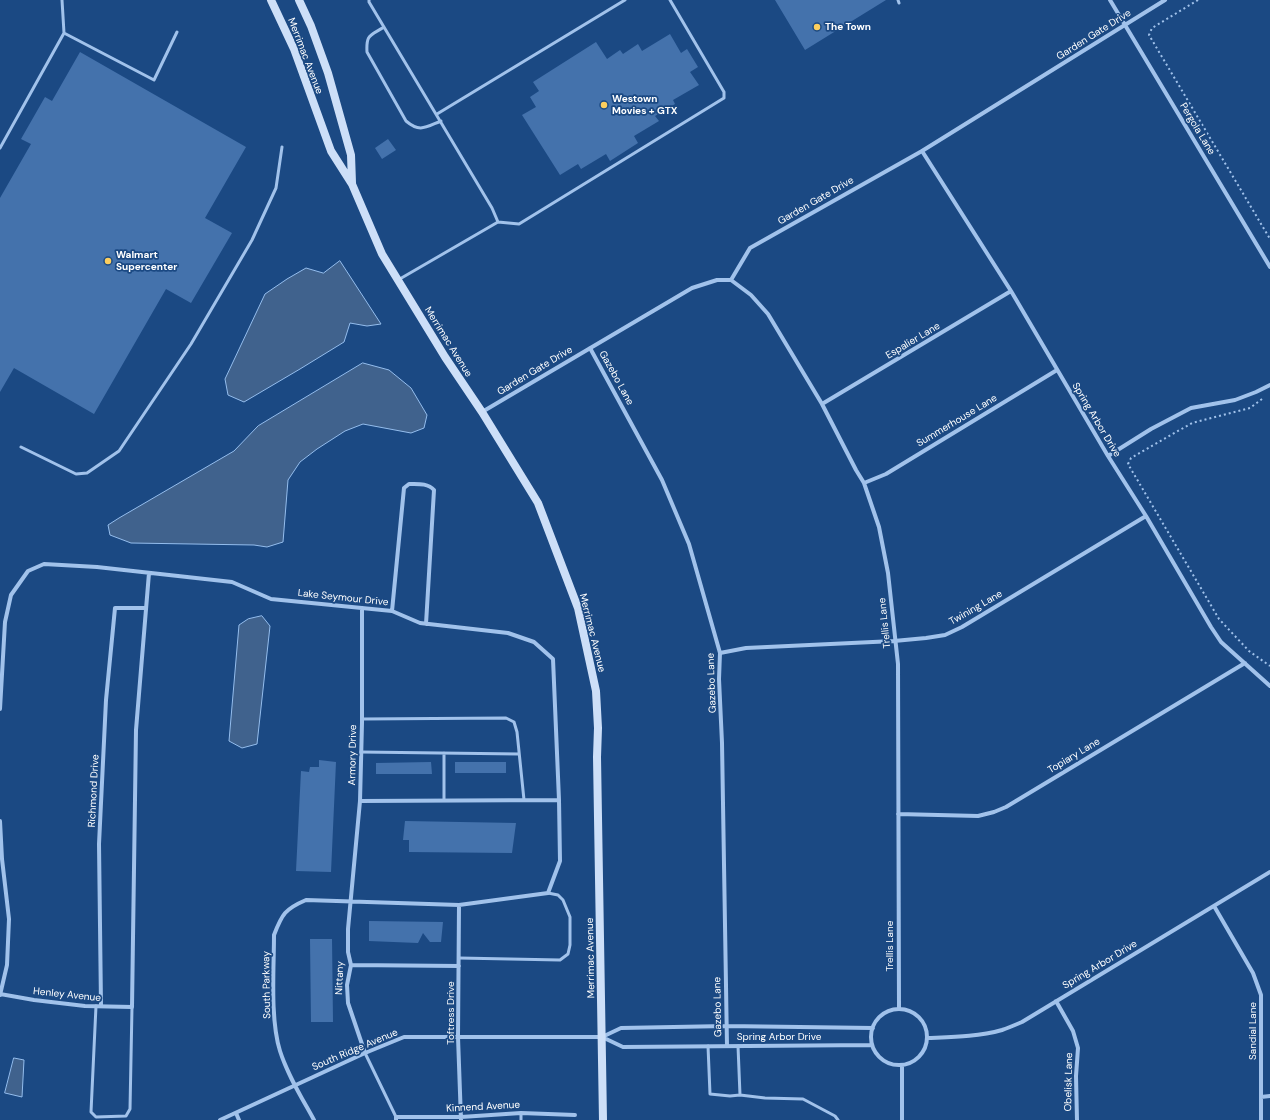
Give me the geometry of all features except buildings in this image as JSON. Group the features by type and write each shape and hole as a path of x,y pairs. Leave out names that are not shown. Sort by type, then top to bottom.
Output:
{"street":[{"name":"Merrimac Avenue","path":"271,0 294,49 331,151 352,184 382,254 445,357 482,412 538,503 578,608 596,691 598,728 597,757 603,1120"},
{"name":"Merrimac Avenue","path":"299,0 311,26 328,73 351,155 352,184"},
{"name":"Pergola Lane","path":"1110,0 1126,24 1270,268"},
{"name":"Garden Gate Drive","path":"482,412 692,288 717,280 732,280 750,248 922,150 1165,0"},
{"name":"Spring Arbor Drive","path":"922,150 1011,291 1211,627 1221,642 1270,686"},
{"name":"Trellis Lane","path":"732,280 751,295 768,314 822,404 864,483 879,527 888,573 894,641 898,664 899,1009"},
{"name":"Espalier Lane","path":"822,404 1011,291"},
{"name":"Gazebo Lane","path":"590,348 662,480 689,544 720,653 719,679 722,743 727,1046"},
{"name":"Summerhouse Lane","path":"864,483 886,474 1057,370"},
{"path":"1108,456 1151,429 1191,408 1235,400 1270,385"},
{"path":"392,611 404,488 409,484 424,484 431,486 434,490 426,624"},
{"name":"Twining Lane","path":"720,653 746,648 894,641 945,635 962,627 1146,516"},
{"name":"Lake Seymour Drive","path":"0,709 4,622 11,595 28,570 44,564 98,567 232,582 271,599 392,611 420,623 508,633 534,642 552,659 559,800 560,861 548,893"},
{"path":"132,1007 136,730 149,573"},
{"name":"Richmond Drive","path":"101,1006 99,844 106,700 115,608 146,608"},
{"name":"Armory Drive","path":"350,901 360,801 362,608"},
{"name":"Topiary Lane","path":"898,814 978,816 1000,810 1245,663"},
{"path":"360,801 559,800"},
{"path":"0,821 2,859 9,919 7,965 0,994"},
{"name":"Spring Arbor Drive","path":"927,1038 984,1034 1003,1030 1022,1022 1270,872"},
{"path":"350,901 459,905 548,893"},
{"name":"South Parkway","path":"314,1120 295,1085 280,1050 275,1026 274,935 284,913 293,905 306,900 350,901"},
{"name":"Nittany","path":"350,901 348,952 351,964 348,985 348,1004 365,1052"},
{"name":"Toftress Drive","path":"459,905 458,1037 461,1118"},
{"name":"Sandial Lane","path":"1214,906 1253,973 1261,995 1260,1120"},
{"path":"351,964 459,966"},
{"name":"Henley Avenue","path":"0,994 34,1000 96,1006 132,1007"},
{"name":"Obelisk Lane","path":"1056,1001 1073,1031 1078,1048 1076,1076 1077,1120"},
{"path":"899,1009 908,1010 916,1014 926,1029 927,1038 926,1046 922,1053 910,1063 902,1065 887,1062 880,1058 872,1045 871,1036 877,1020 883,1014 890,1010 899,1009"},
{"name":"Spring Arbor Drive","path":"602,1037 621,1028 726,1026 873,1028"},
{"name":"South Ridge Avenue","path":"220,1120 365,1052 404,1037 602,1037"},
{"name":"Spring Arbor Drive","path":"602,1037 623,1047 872,1045"},
{"path":"902,1065 902,1120"},
{"path":"1261,1097 1270,1096"},
{"path":"236,1113 239,1120"},
{"name":"Kinnend Avenue","path":"396,1118 461,1118 521,1113 575,1115"}],"lane":[{"path":"0,148 64,33 62,0"},
{"path":"369,0 441,120 492,208 498,222"},
{"path":"437,114 625,0"},
{"path":"398,280 498,222 519,224 724,98 724,92 670,0"},
{"path":"384,27 369,36 366,42 367,52 406,121 414,127 423,128 441,120"},
{"path":"64,33 154,80 177,32"},
{"path":"21,447 76,474 87,473 119,451 191,344 252,240 276,188 282,147"},
{"path":"362,719 506,718 514,722 517,732 524,800"},
{"path":"361,752 519,754"},
{"path":"444,753 444,800"},
{"path":"459,958 560,960 568,954 570,945 570,917 563,900 558,895 548,893"},
{"path":"96,1006 91,1112 96,1117 126,1116 130,1110 132,1007"},
{"path":"708,1046 710,1094 803,1099 835,1116 838,1120"},
{"path":"738,1046 740,1095"},
{"path":"365,1052 396,1118"},
{"path":"521,1113 521,1120"}],"path":[{"path":"1198,0 1152,28 1149,35 1270,240"},
{"path":"1262,399 1250,408 1192,423 1131,458 1128,464 1219,619 1249,651 1270,666"}],"water":[{"path":"340,261 381,324 367,326 350,323 344,342 300,369 244,402 228,395 225,379 265,294 306,268 323,273"},
{"path":"363,363 389,370 411,388 427,415 424,428 411,433 363,424 345,431 300,462 288,480 283,542 267,547 254,545 131,543 110,535 108,525 234,451 258,426"},
{"path":"262,616 270,626 257,744 242,748 229,741 239,625 248,619"},
{"path":"14,1058 24,1060 22,1097 5,1093"}],"place":[{"name":"The Town","path":"817,27"},
{"name":"Westown Movies + GTX","path":"604,105"},
{"name":"Walmart Supercenter","path":"108,261"}]}
